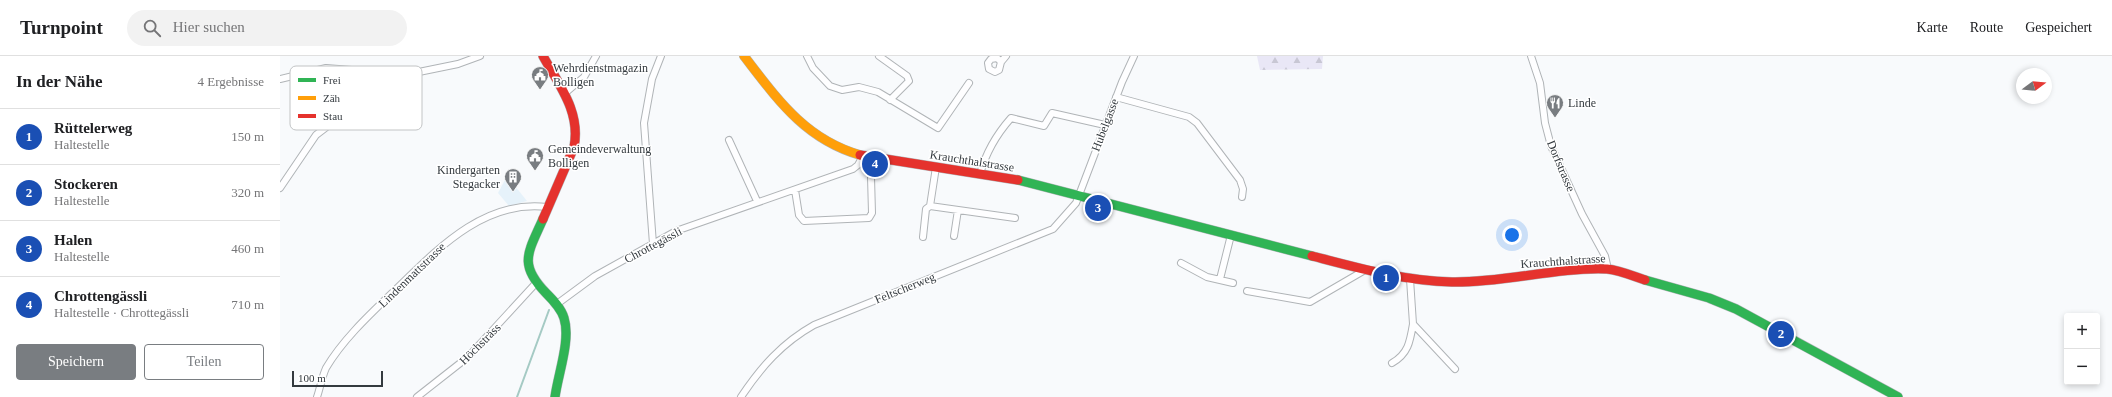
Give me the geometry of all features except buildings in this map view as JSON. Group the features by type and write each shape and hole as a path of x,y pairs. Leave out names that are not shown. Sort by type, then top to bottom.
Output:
{"main road":[{"path":"543,56 564,94 576,120 577,136 528,255 529,272 536,283 557,304 563,314 566,330 555,397"},
{"name":"Krauchthalstrasse","path":"744,56 781,104 801,124 831,144 863,156 1013,180 1365,270 1410,279 1442,282 1469,282 1545,272 1608,269 1709,298 1736,309 1898,397"}],"street":[{"path":"422,71 458,64 480,56"},
{"path":"564,94 584,77 596,56"},
{"path":"653,244 644,123 652,79 661,56"},
{"path":"807,56 813,68 830,86 842,90 859,87 878,92 938,128 969,83"},
{"path":"878,56 907,76 908,81 890,100"},
{"path":"1001,62 1006,56"},
{"name":"Hubelgasse","path":"1078,196 1104,125 1134,56"},
{"name":"Dorfstrasse","path":"1531,56 1540,83 1545,123 1551,146 1582,214 1605,256 1608,269"},
{"path":"280,79 290,77"},
{"path":"1116,97 1189,117 1197,123 1240,180 1243,189 1242,197"},
{"path":"980,174 985,154 1000,130 1011,118 1044,126 1052,113 1104,125"},
{"path":"280,188 311,142 321,130"},
{"path":"729,140 758,201"},
{"name":"Chrottegässli","path":"557,304 582,284 676,231 758,201 853,169 858,165 863,156"},
{"path":"794,190 799,215 804,221 869,218 872,213 871,177 874,158"},
{"path":"923,237 926,209 930,206 936,167"},
{"name":"Feltscherweg","path":"741,397 772,357 787,342 806,330 839,315 1042,235 1063,220 1076,203 1078,196"},
{"name":"Lindenmattstrasse","path":"317,397 326,369 341,347 374,310 454,235 494,214 532,206 548,207"},
{"path":"930,206 1015,218"},
{"path":"954,236 958,210"},
{"path":"1220,280 1231,235"},
{"path":"1181,263 1198,273 1233,283"},
{"path":"1247,291 1310,302 1365,270"},
{"path":"1392,363 1401,358 1410,342 1413,324 1410,279"},
{"name":"Höchsträss","path":"417,397 468,357 536,283"},
{"path":"1413,324 1455,369"}],"shaded area":[{"path":"507,176 527,201 509,206 498,193"}],"green space":[{"path":"1257,56 1323,56 1322,69 1260,70"}],"waterway":[{"path":"517,397 549,310"}],"traffic: fast":[{"path":"1018,180 1312,256"},
{"path":"543,219 533,241 528,258 532,274 537,283 561,311 566,327 565,347 555,397"},
{"path":"1645,280 1709,298 1736,309 1898,397"}],"traffic: slow":[{"path":"744,56 781,102 808,128 823,139 860,155"}],"traffic: jam":[{"path":"543,56 567,99 574,122 575,134 574,147 543,219"},
{"path":"860,155 1018,180"},
{"path":"1312,256 1381,273 1434,281 1471,282 1568,270 1588,269 1607,269 1626,273 1645,280"}],"place":[{"name":"Wehrdienstmagazin Bolligen","path":"540,90"},
{"name":"Linde","path":"1555,118"},
{"name":"Chrottengässli","path":"875,164"},
{"name":"Gemeindeverwaltung Bolligen","path":"535,171"},
{"name":"Kindergarten Stegacker","path":"513,192"},
{"name":"Halen","path":"1098,208"},
{"name":"Rüttelerweg","path":"1386,278"},
{"name":"Stockeren","path":"1781,334"}]}
